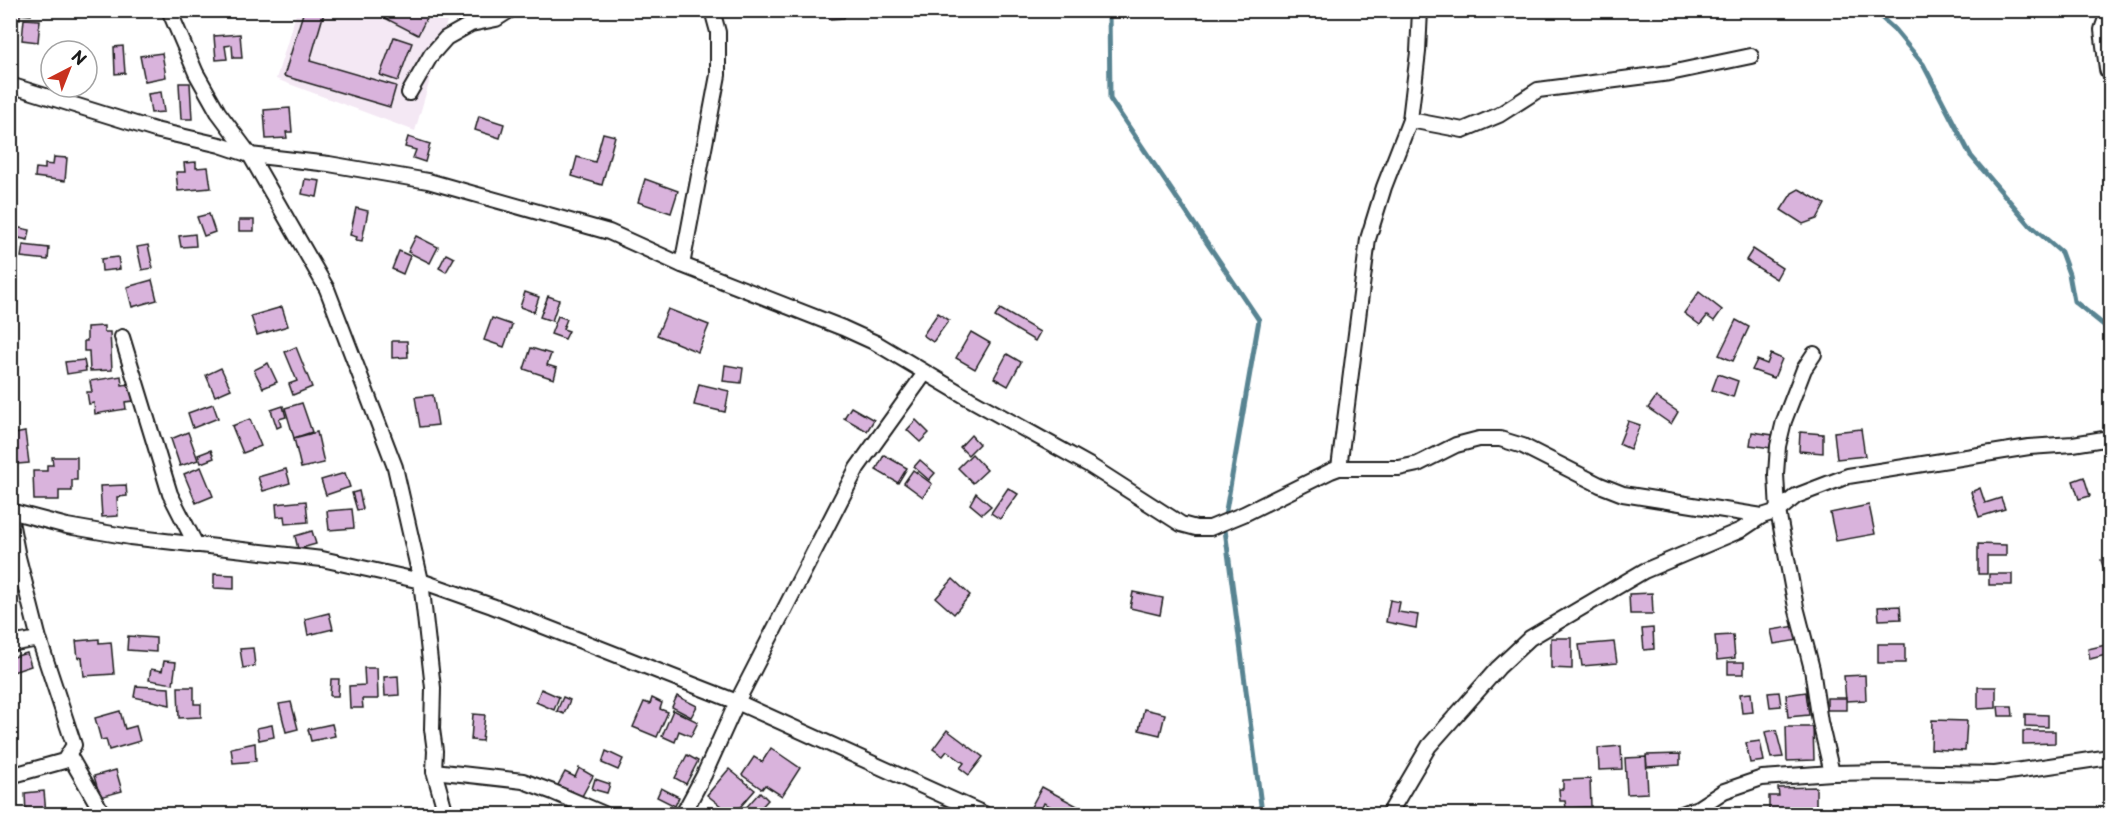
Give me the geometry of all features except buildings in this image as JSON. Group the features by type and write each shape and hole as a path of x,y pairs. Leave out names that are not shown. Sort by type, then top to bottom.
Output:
{"street":[{"path":"169,10 196,73 218,112 250,155 305,249 330,299 395,467 421,581 433,688 434,771 446,814"},
{"path":"409,93 431,55 446,38 471,24 496,19 510,10"},
{"path":"682,265 718,75 718,32 712,10"},
{"path":"1339,468 1368,239 1384,187 1410,120 1418,52 1420,10"},
{"path":"2110,16 2105,30 2110,69"},
{"path":"1410,120 1463,130 1499,115 1538,90 1670,73 1751,56"},
{"path":"10,85 155,130 220,145 250,155 382,173 467,191 609,232 682,265 851,331 876,343 1089,465 1181,524 1196,528 1210,528 1244,514 1312,479 1339,468 1399,468 1418,464 1456,445 1479,439 1500,439 1523,446 1600,485 1623,494 1761,516"},
{"path":"122,337 170,494 196,545"},
{"path":"1814,354 1804,369 1784,421 1776,474 1778,511 1832,773"},
{"path":"682,814 704,775 737,702 857,468 925,373"},
{"path":"1389,814 1429,746 1498,668 1530,638 1644,571 1741,530 1761,516 1778,511 1796,496 1848,476 2029,447 2073,444 2110,438"},
{"path":"10,776 64,761 74,745 39,639 18,557 10,514 130,537 322,559 421,581 492,606 737,702 984,814"},
{"path":"10,644 39,639"},
{"path":"69,755 103,814"},
{"path":"1682,814 1709,808 1724,790 1762,778 1888,772 1995,774 2110,757"},
{"path":"434,771 523,781 604,814"}],"shaded area":[{"path":"297,11 450,11 415,131 276,79"}],"waterway":[{"path":"1109,10 1110,99 1259,320 1224,522 1261,805 1258,814"},
{"path":"1873,10 1894,29 1923,64 1971,156 2030,225 2061,252 2069,274 2074,301 2110,330"}]}
